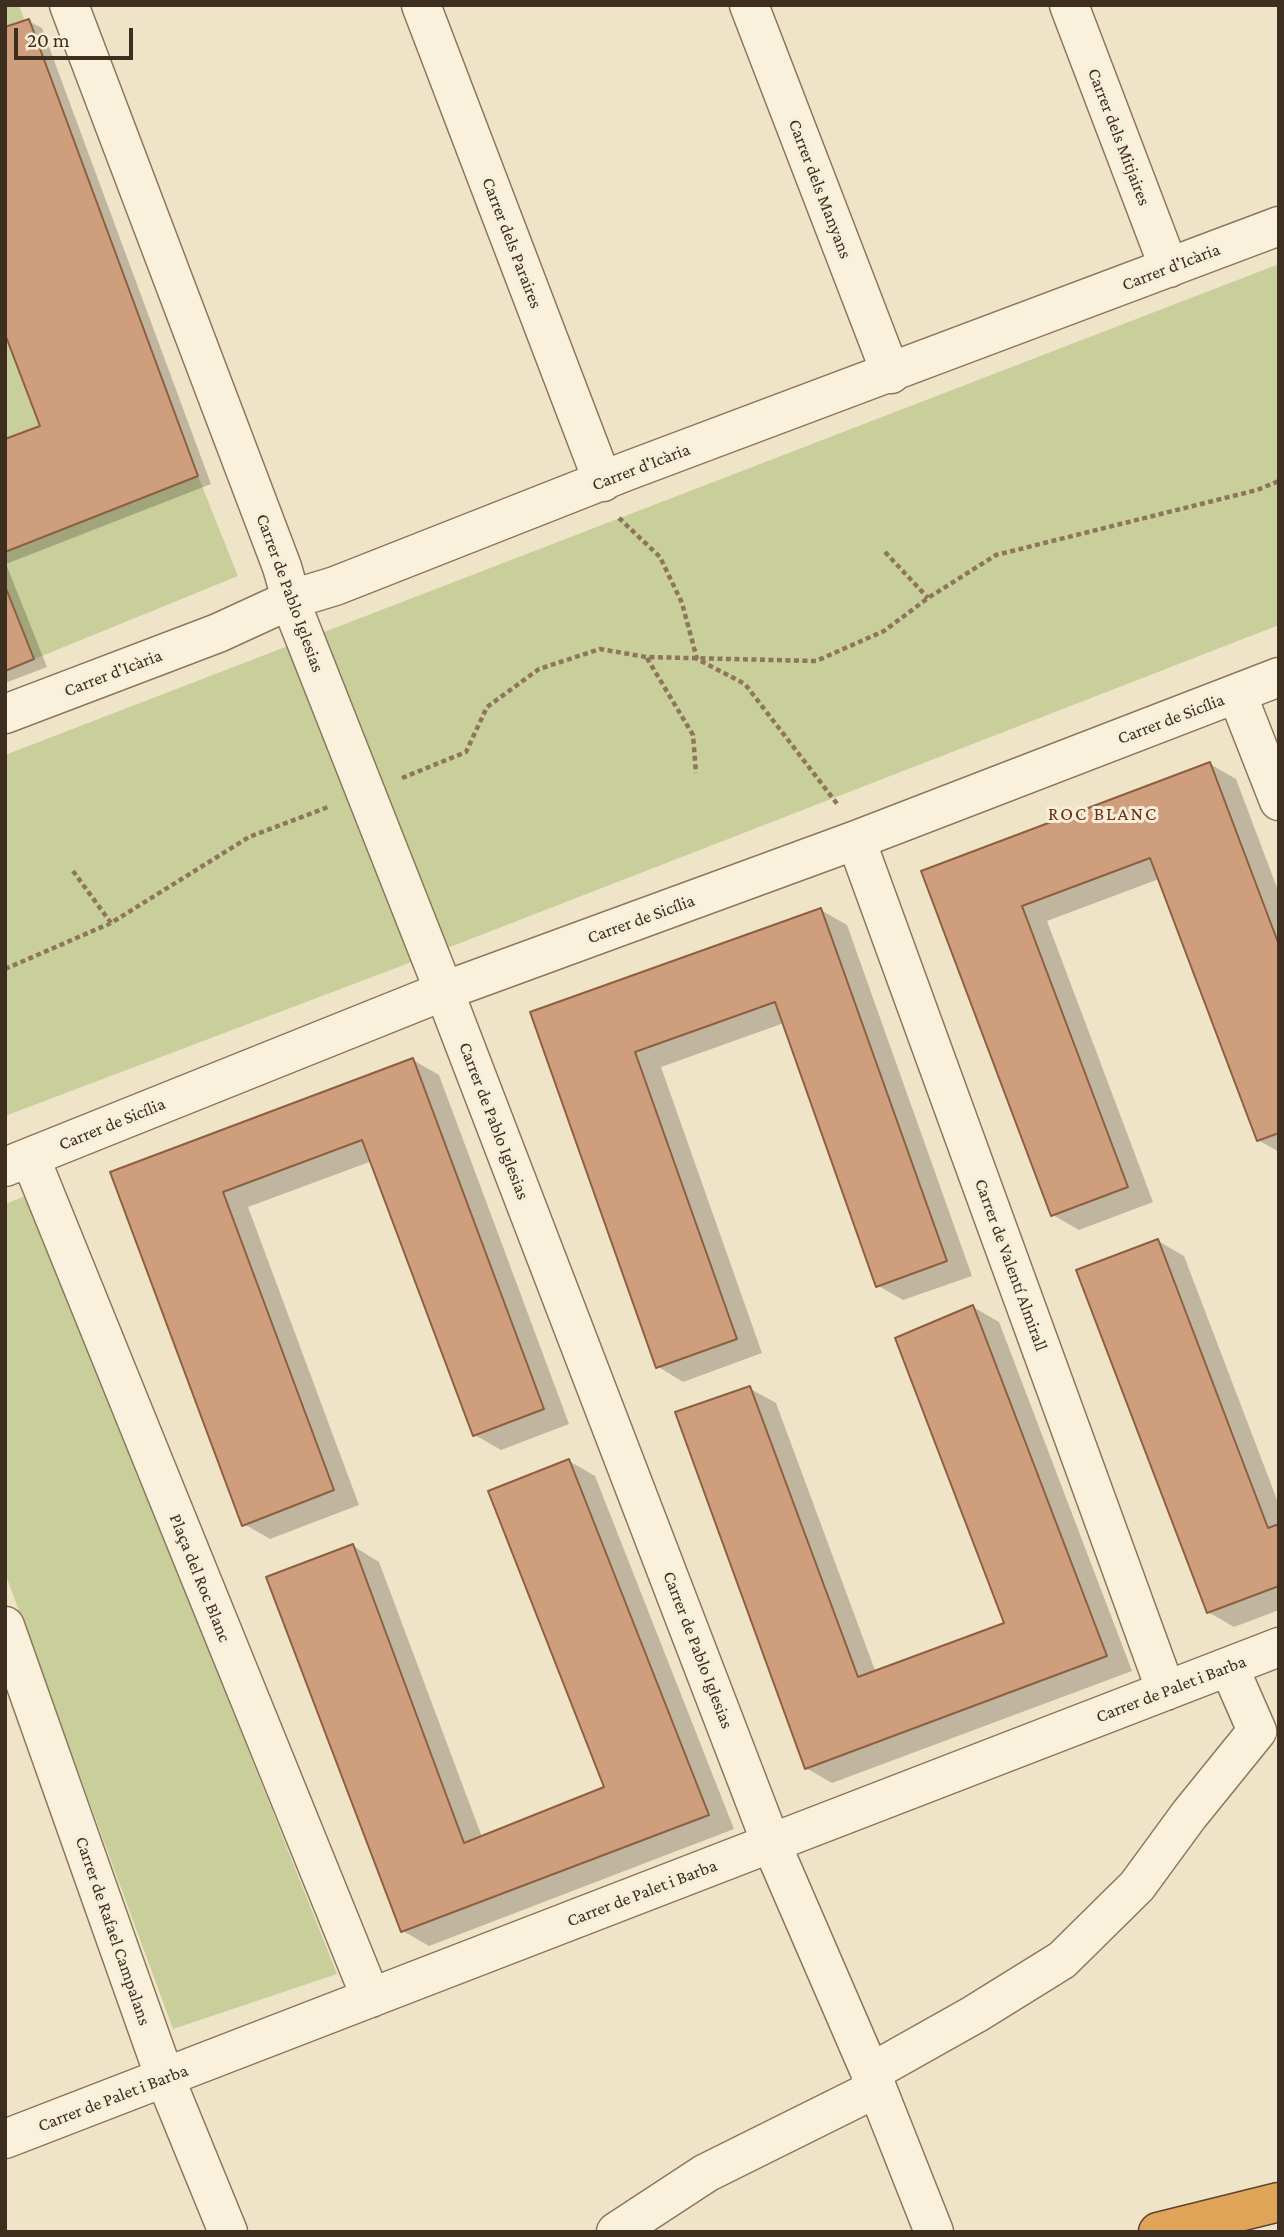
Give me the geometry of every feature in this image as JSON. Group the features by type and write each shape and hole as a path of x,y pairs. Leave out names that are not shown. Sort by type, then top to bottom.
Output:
{"highway":[{"path":"1158,2232 1279,2202"}],"street":[{"name":"Carrer de Pablo Iglesias","path":"69,5 292,599 296,616 444,991 771,1843 873,2080 934,2232"},
{"name":"Carrer dels Paraires","path":"421,5 603,481"},
{"name":"Carrer dels Manyans","path":"750,5 891,373"},
{"name":"Carrer dels Mitjaires","path":"1069,5 1168,268"},
{"name":"Carrer d'Icària","path":"5,714 218,633 292,599 335,586 603,481 1279,226"},
{"name":"Carrer de Sicília","path":"18,1162 444,991 856,840 1279,677"},
{"path":"1237,694 1279,802"},
{"name":"Carrer de Valentí Almirall","path":"856,840 1166,1691"},
{"name":"Plaça del Roc Blanc","path":"18,1162 371,1998"},
{"name":"Carrer de Rafael Campalans","path":"8,1642 165,2078 228,2232"},
{"name":"Carrer de Palet i Barba","path":"5,2139 1279,1647"},
{"path":"617,2232 706,2173 873,2080 1062,1960 1137,1886 1189,1815 1257,1731 1229,1667"}],"path":[{"path":"603,481 620,519 660,557 682,603 697,659 745,684 835,797 856,840"},
{"path":"5,970 111,923 249,837 466,752 487,707 539,669 600,649 646,657 816,661 884,631 928,598 996,555 1257,490 1279,481"},
{"path":"885,552 928,598"},
{"path":"646,657 693,735 696,773"},
{"path":"73,871 111,923"}],"green space":[{"path":"5,5 19,5 106,246 238,576 5,671"},
{"path":"1279,264 1279,625 396,968 5,1116 5,755"},
{"path":"28,1195 337,1974 173,2029 5,1573 5,1204"}],"building":[{"path":"29,19 198,476 5,552 5,439 40,426 5,334 5,27"},
{"path":"5,586 34,659 5,671"},
{"path":"1210,762 1279,945 1279,1133 1257,1141 1150,858 1022,906 1128,1187 1051,1216 921,871"},
{"path":"821,908 947,1261 876,1287 775,1002 635,1052 737,1339 656,1368 530,1012"},
{"path":"413,1058 544,1409 473,1436 362,1140 223,1192 334,1490 242,1526 110,1172"},
{"path":"1158,1239 1268,1528 1279,1524 1279,1586 1207,1613 1076,1270"},
{"path":"973,1305 1107,1656 805,1769 675,1412 750,1386 858,1677 1004,1623 895,1338"},
{"path":"569,1459 709,1815 401,1932 266,1577 353,1544 464,1843 604,1787 488,1491"}],"district":[{"name":"ROC BLANC","path":"1103,814"}]}
